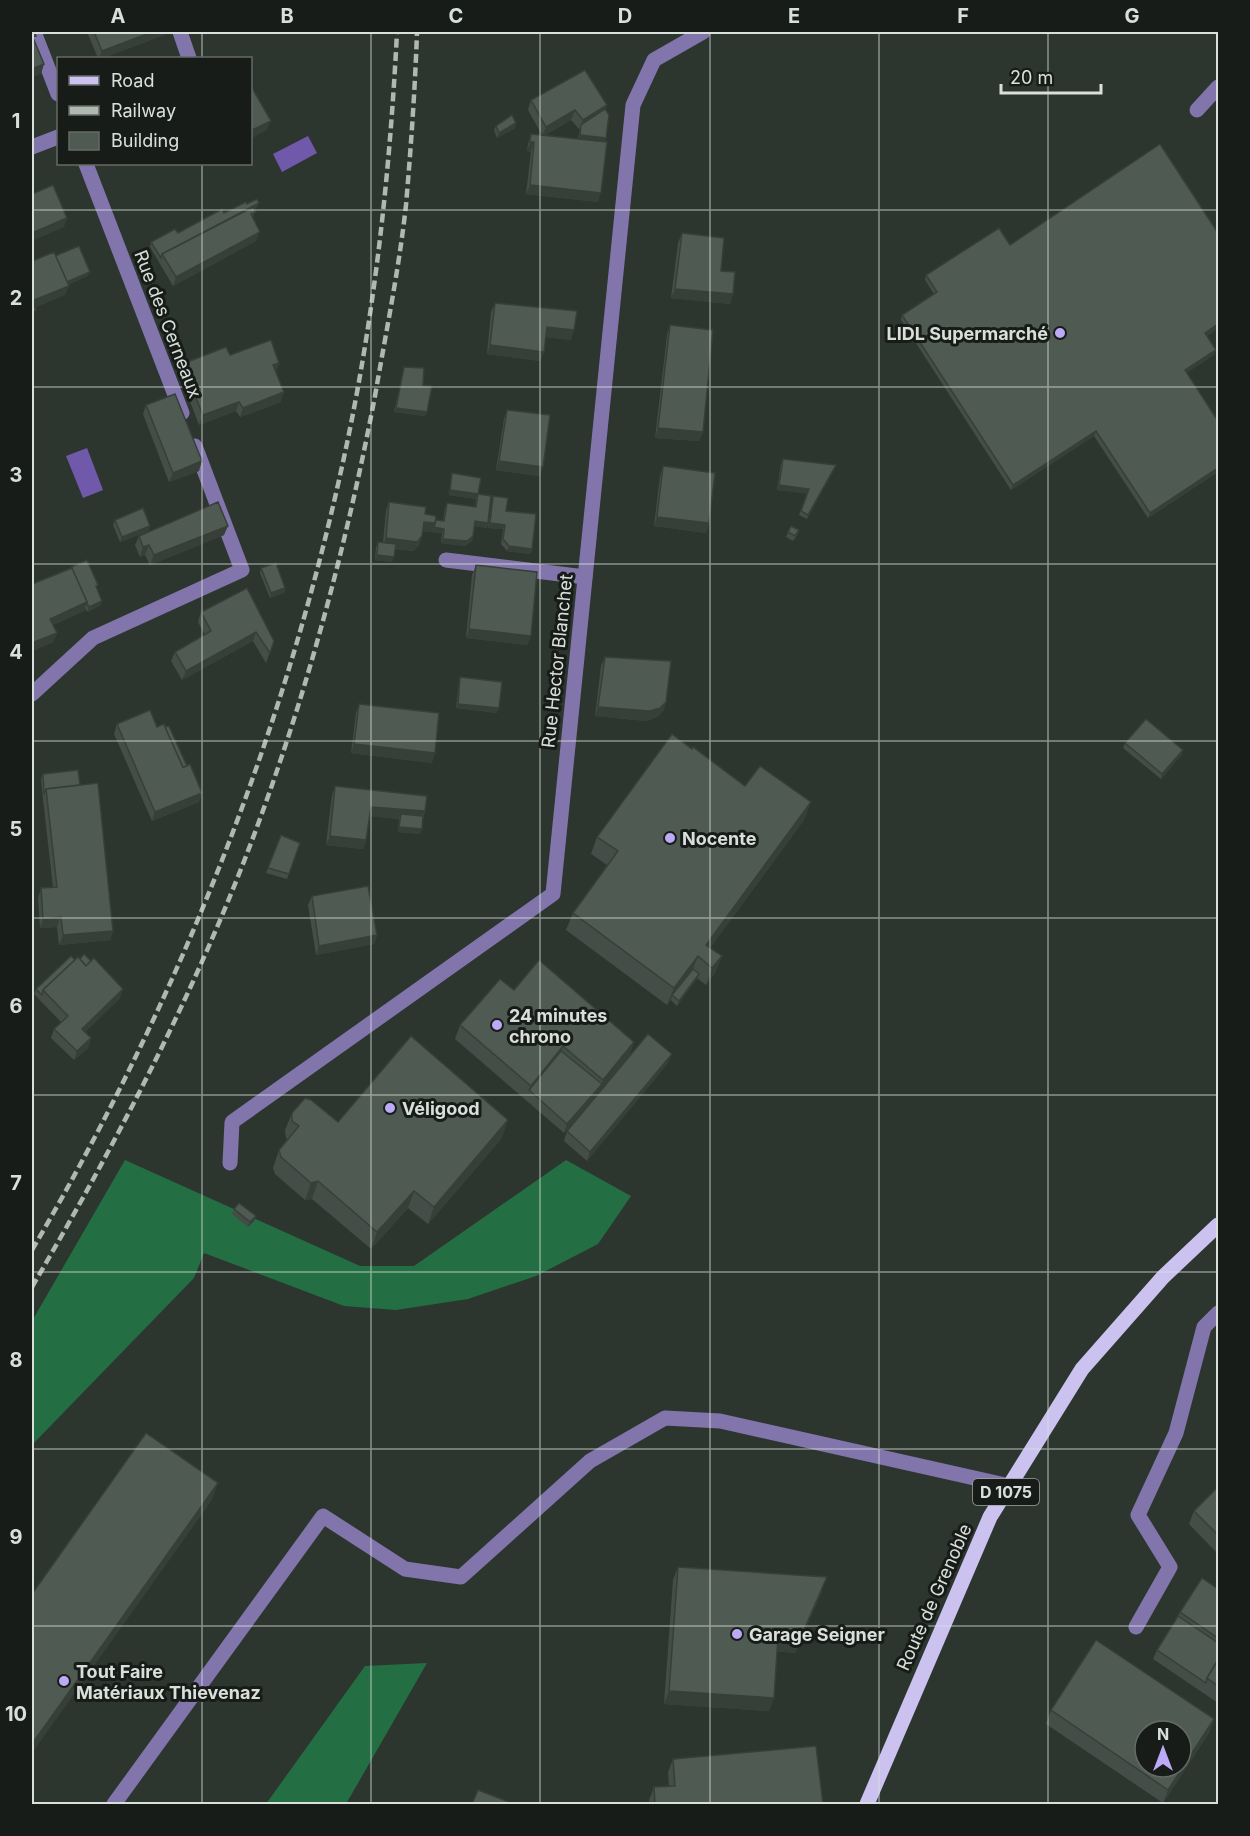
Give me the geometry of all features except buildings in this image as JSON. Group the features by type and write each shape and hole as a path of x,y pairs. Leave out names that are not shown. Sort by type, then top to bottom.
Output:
{"main road":[{"name":"Route de Grenoble","path":"867,1804 990,1517 1082,1369 1162,1277 1218,1225"}],"street":[{"path":"34,32 57,91"},
{"path":"180,32 189,57"},
{"name":"Rue Hector Blanchet","path":"230,1163 232,1122 553,894 633,105 654,60 703,32"},
{"path":"1197,110 1218,87"},
{"path":"32,147 57,137"},
{"name":"Rue des Cerneaux","path":"32,694 93,638 242,570 86,165"},
{"path":"446,560 585,578"},
{"path":"1136,1627 1170,1567 1138,1515 1176,1433 1204,1328 1218,1313"},
{"path":"114,1804 323,1516 405,1569 461,1576 590,1461 665,1418 720,1422 1010,1486"}],"green space":[{"path":"125,1160 360,1266 414,1266 566,1160 631,1196 598,1244 536,1276 468,1299 396,1310 344,1306 204,1253 194,1278 32,1445 32,1321"},
{"path":"427,1663 346,1804 266,1804 365,1666"}],"shaded area":[{"path":"308,136 317,153 282,172 273,154"},
{"path":"87,448 103,490 83,498 66,456"}],"railway":[{"path":"32,1250 85,1156 180,962 259,761 292,658 321,554 346,448 365,345 380,241 397,32"},
{"path":"32,1287 95,1176 183,1004 234,887 257,827 310,667 339,559 364,451 396,277 406,205 417,32"}],"place":[{"name":"LIDL Supermarché","path":"1060,333"},
{"name":"Nocente","path":"670,838"},
{"name":"24 minutes chrono","path":"497,1025"},
{"name":"Véligood","path":"390,1108"},
{"name":"Garage Seigner","path":"737,1634"},
{"name":"Tout Faire Matériaux Thievenaz","path":"64,1681"}]}
